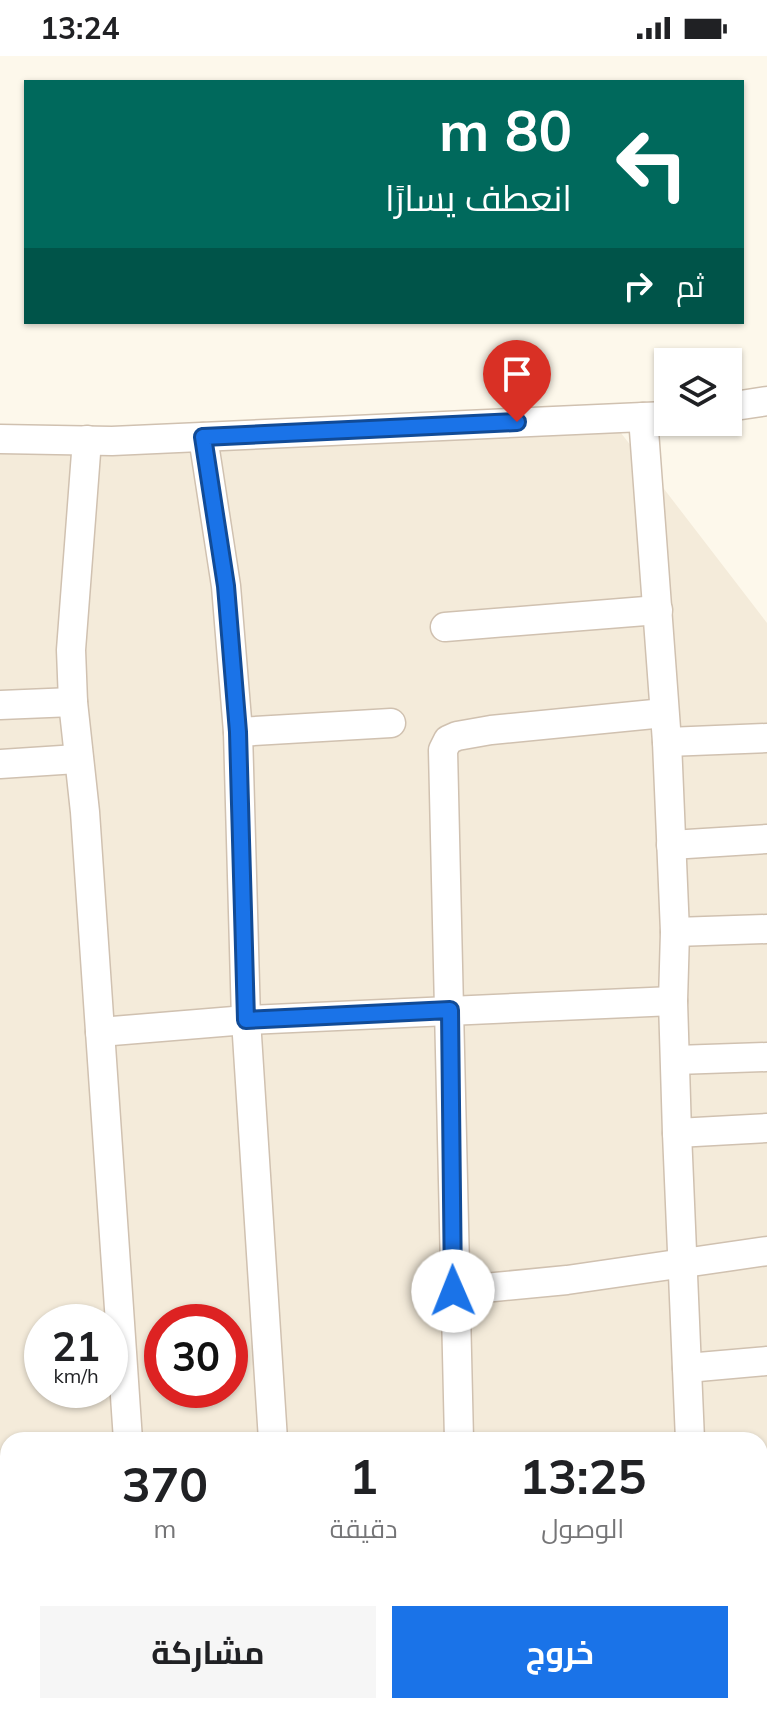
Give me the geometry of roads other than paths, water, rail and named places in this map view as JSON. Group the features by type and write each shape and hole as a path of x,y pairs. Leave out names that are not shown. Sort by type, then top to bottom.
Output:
{"street":[{"path":"742,405 767,401"},
{"path":"0,439 203,437 654,417"},
{"path":"655,436 658,610 675,932 673,1001 690,1432"},
{"path":"203,437 226,586 238,732 246,1020 272,1432"},
{"path":"87,440 71,650 73,702 85,812 127,1432"},
{"path":"445,627 658,610"},
{"path":"0,705 73,702"},
{"path":"459,1432 442,756 448,740 491,730 664,713"},
{"path":"238,732 391,723"},
{"path":"667,742 767,738"},
{"path":"0,764 77,759"},
{"path":"671,845 767,839"},
{"path":"675,932 767,929"},
{"path":"100,1032 246,1020 673,1001"},
{"path":"676,1060 767,1057"},
{"path":"677,1133 767,1128"},
{"path":"453,1291 767,1251"},
{"path":"687,1368 767,1361"}]}
